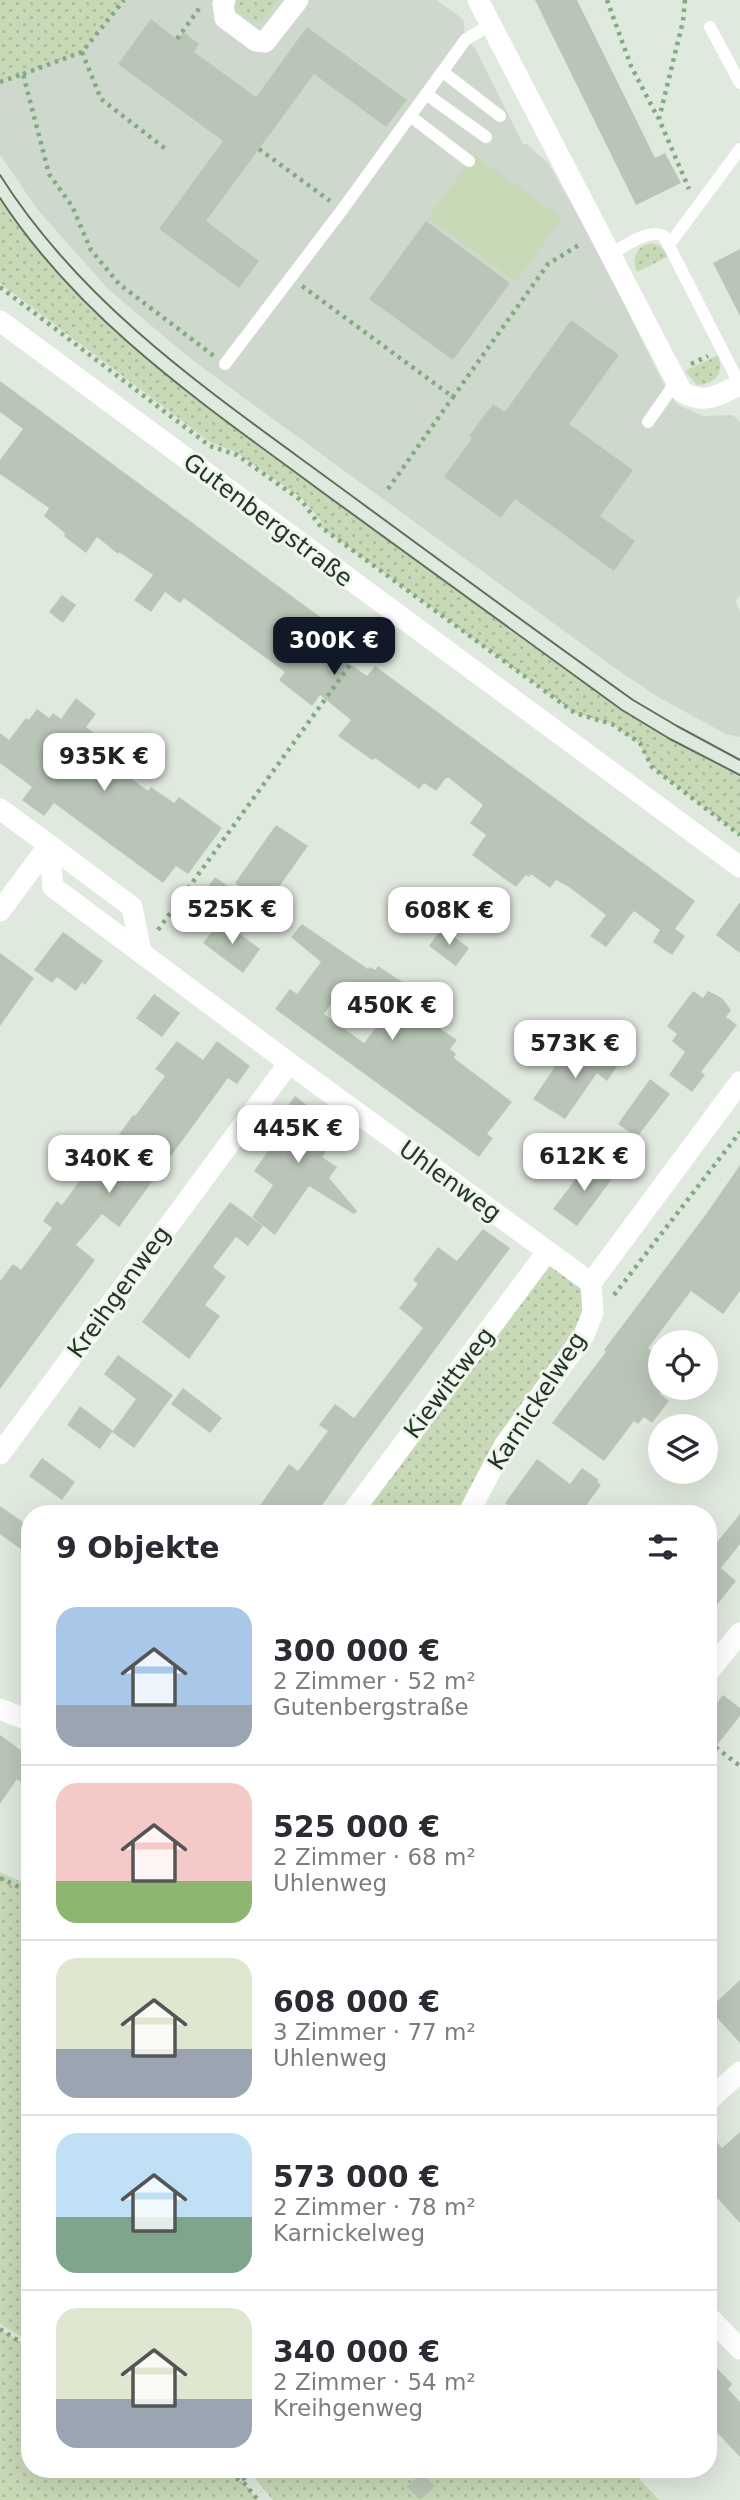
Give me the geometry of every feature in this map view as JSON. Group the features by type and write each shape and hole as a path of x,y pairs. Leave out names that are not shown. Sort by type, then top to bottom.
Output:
{"street":[{"path":"225,0 225,18 256,41 265,42 298,0"},
{"path":"478,0 682,392 694,399 709,399 740,385"},
{"name":"Gutenbergstraße","path":"0,321 740,867"},
{"path":"0,809 132,907 141,953"},
{"path":"0,911 49,845"},
{"name":"Uhlenweg","path":"49,845 53,887 591,1283"},
{"name":"Kreihgenweg","path":"0,1454 289,1063"},
{"path":"591,1283 740,1082"},
{"name":"Kiewittweg","path":"360,1505 547,1252"},
{"name":"Karnickelweg","path":"473,1505 504,1446 583,1335 593,1312 591,1283"},
{"path":"717,1661 740,1633"},
{"path":"0,1709 21,1717"},
{"path":"717,2093 740,2072"},
{"path":"717,2326 740,2350"}],"lane":[{"path":"225,364 342,210 466,39 491,25"},
{"path":"710,27 740,83"},
{"path":"443,72 500,116"},
{"path":"426,94 486,137"},
{"path":"410,116 469,161"},
{"path":"669,245 740,149"},
{"path":"611,253 649,234 664,236 740,385"},
{"path":"648,422 674,378"}],"path":[{"path":"0,82 82,52 124,0"},
{"path":"607,0 631,66 659,119 697,208"},
{"path":"659,119 683,21 685,0"},
{"path":"177,39 204,3"},
{"path":"82,52 101,99 167,150"},
{"path":"23,75 48,174 72,206 91,250 119,284 225,364"},
{"path":"259,149 342,210"},
{"path":"388,489 548,264 600,234"},
{"path":"290,278 453,397"},
{"path":"0,287 210,446 237,455 302,502 321,527 575,713 612,724 640,743 652,767 740,835"},
{"path":"674,378 721,350"},
{"path":"141,953 390,610"},
{"path":"608,1303 740,1132"},
{"path":"717,1748 740,1766"},
{"path":"0,1878 21,1888"},
{"path":"0,2329 21,2342"},
{"path":"236,2478 245,2484 258,2500"},
{"path":"243,2478 245,2484"}],"shaded area":[{"path":"0,0 436,0 463,19 466,39 475,48 523,144 527,144 548,163 594,243 668,393 678,405 703,416 733,415 740,422 740,595 735,601 740,611 740,737 726,734 658,697 619,671 191,359 109,290 38,210 0,155"}],"green space":[{"path":"0,0 124,0 82,52 0,82"},
{"path":"235,0 279,0 261,21 252,21 235,9"},
{"path":"474,155 562,218 516,282 428,218"},
{"path":"0,198 32,242 67,283 105,321 188,392 622,710 670,739 740,775 740,835 652,767 639,743 612,724 575,713 321,527 324,525 304,500 236,452 210,442 0,283"},
{"path":"652,243 659,245 669,256 637,272 636,253"},
{"path":"718,355 720,367 714,380 697,385 685,371"},
{"path":"547,1252 591,1283 593,1312 474,1505 367,1505"},
{"path":"0,1872 21,1882 21,2337 0,2324"},
{"path":"0,2329 21,2342 21,2478 236,2478 245,2484 258,2500 0,2500"},
{"path":"255,2478 638,2478 659,2500 273,2500"}],"building":[{"path":"535,0 577,0 655,158 665,153 681,183 636,205"},
{"path":"151,19 178,40 183,32 199,44 194,52 256,97 307,27 407,100 386,127 314,74 206,221 259,261 239,288 159,229 223,141 118,64"},
{"path":"426,221 510,283 453,360 369,299"},
{"path":"740,249 740,316 713,263"},
{"path":"571,320 619,355 569,424 633,470 600,516 635,541 614,571 515,499 501,518 444,477 493,404 505,412"},
{"path":"0,381 346,636 333,652 367,676 375,666 695,901 675,929 685,936 672,955 653,942 660,930 634,911 606,947 590,936 606,915 569,887 556,880 550,888 531,874 529,877 526,875 516,887 472,855 486,835 470,823 483,805 449,778 446,778 436,791 424,783 419,789 375,758 372,760 338,736 351,720 320,695 312,706 279,680 285,672 184,598 180,603 165,592 151,612 134,600 153,575 119,552 118,554 97,537 86,553 44,516 49,508 0,474 0,460 23,429 0,412"},
{"path":"62,595 76,605 63,623 49,612"},
{"path":"76,698 96,714 86,727 123,754 114,766 148,791 151,787 174,803 179,797 222,828 188,874 176,866 163,883 54,803 44,816 22,800 32,787 0,763 0,733 9,740 26,718 29,720 37,709 49,718 53,713 61,719"},
{"path":"276,825 308,846 266,905 235,883"},
{"path":"215,877 236,892 223,910 202,895"},
{"path":"740,902 740,953 716,935"},
{"path":"221,920 260,949 243,973 203,943"},
{"path":"302,924 368,969 370,967 375,970 378,966 407,985 405,987 434,1008 426,1019 457,1040 450,1049 456,1054 454,1058 512,1102 487,1134 493,1138 479,1157 275,1009 290,989 297,994 321,962 291,937","holes":["347,981 389,1011 364,1043 324,1014"]},
{"path":"442,928 469,948 456,966 429,946"},
{"path":"63,932 103,961 85,985 82,982 76,991 57,977 52,983 34,970"},
{"path":"0,953 34,978 0,1026"},
{"path":"693,991 703,998 708,991 722,998 731,1010 726,1017 737,1025 701,1072 705,1075 692,1092 669,1075 685,1052 672,1041 677,1034 667,1026"},
{"path":"154,994 180,1013 162,1037 136,1018"},
{"path":"601,1040 614,1049 610,1055 620,1062 607,1081 597,1073 565,1119 533,1099 561,1058 579,1070"},
{"path":"177,1041 203,1060 217,1041 250,1066 237,1084 228,1078 119,1227 102,1214 76,1245 95,1260 0,1389 0,1281 13,1264 21,1270 52,1228 43,1221 57,1201 62,1205 81,1179 85,1182 165,1076 155,1069"},
{"path":"650,1079 670,1094 637,1137 618,1124"},
{"path":"295,1096 341,1131 322,1157 337,1167 329,1178 357,1211 354,1214 309,1186 275,1235 252,1217 273,1185 254,1171 286,1126 278,1120"},
{"path":"591,1159 614,1176 577,1226 553,1209"},
{"path":"740,1165 740,1291 723,1314 691,1291 662,1330 648,1330 648,1400 669,1401 659,1414 648,1414 648,1420 644,1417 638,1424 634,1421 604,1461 552,1423"},
{"path":"230,1202 263,1226 248,1246 236,1237 213,1267 226,1277 205,1305 220,1316 189,1359 142,1322"},
{"path":"483,1229 510,1248 322,1505 260,1505 289,1464 298,1471 328,1431 319,1425 335,1404 354,1418 423,1328 399,1308 418,1284 413,1280 438,1247 457,1261"},
{"path":"118,1355 173,1395 134,1448 112,1432 100,1449 67,1425 80,1406 113,1431 136,1399 104,1374"},
{"path":"183,1388 222,1418 210,1433 171,1404"},
{"path":"42,1458 75,1482 62,1500 29,1476"},
{"path":"537,1459 570,1484 582,1468 599,1480 597,1482 601,1485 587,1505 505,1503"},
{"path":"0,1506 21,1521 21,1549 0,1534"},
{"path":"740,1514 740,1544 721,1568 736,1581 717,1605 717,1542"},
{"path":"723,1695 740,1708 740,1716 717,1745 717,1703"},
{"path":"0,1735 21,1750 21,1782 17,1779 0,1804"},
{"path":"740,1980 740,2043 717,2018 717,2002"},
{"path":"740,2132 740,2223 717,2198 717,2142 722,2148"},
{"path":"717,2368 732,2384 728,2389 740,2402 740,2457 717,2432"},
{"path":"416,2478 426,2478 435,2486 420,2500 407,2487"}],"tram line":[{"path":"0,175 33,222 70,266 110,307 198,382 633,700 740,760"},
{"path":"0,198 32,242 67,283 105,321 188,392 622,710 670,739 740,775"}]}
